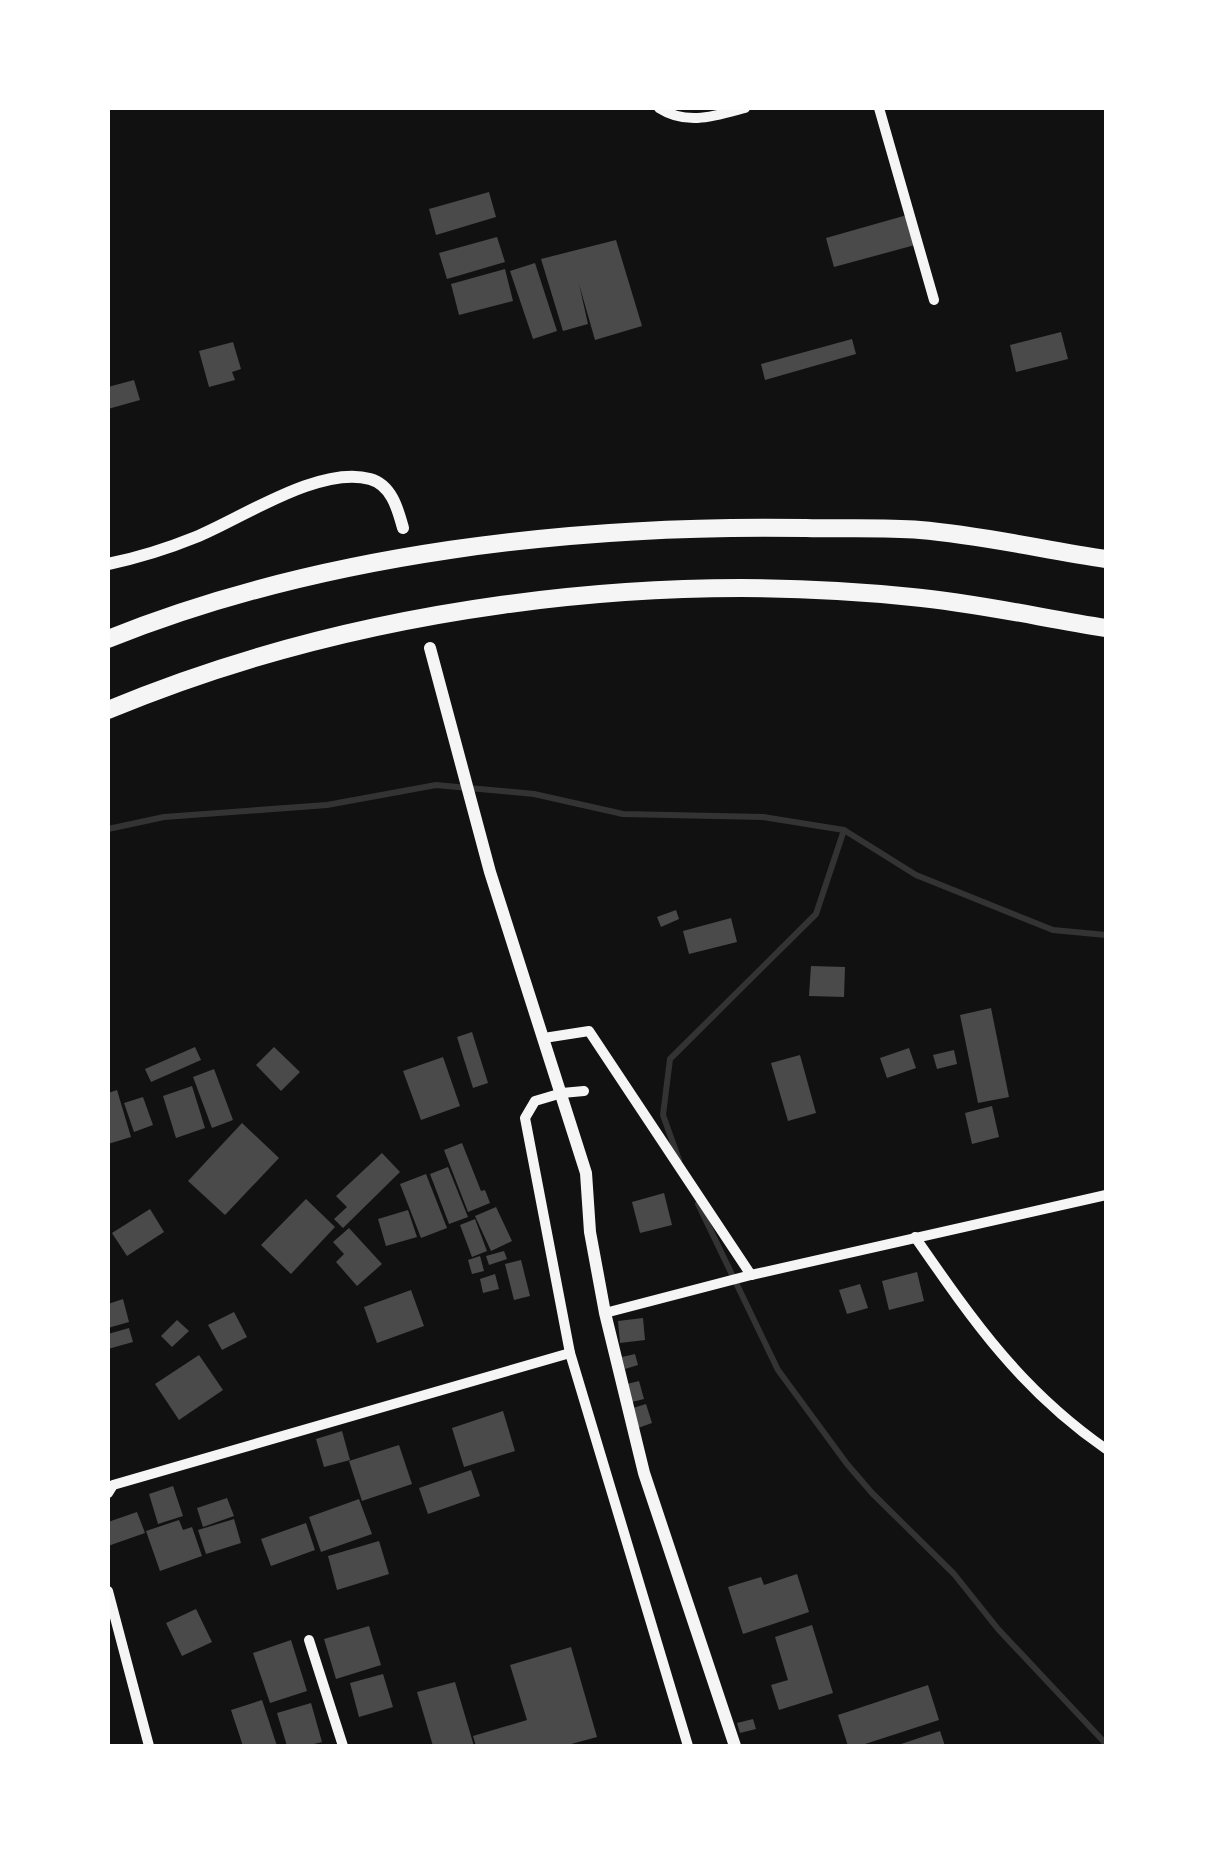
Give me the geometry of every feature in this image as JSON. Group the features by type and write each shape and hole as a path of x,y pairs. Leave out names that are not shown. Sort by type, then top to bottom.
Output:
{"highway":[{"path":"108,639 284,583 456,550 591,534 752,527 920,530 1106,559"},
{"path":"108,710 168,684 302,645 466,608 599,596 750,588 912,597 1106,628"}],"street":[{"path":"659,108 683,119 745,108"},
{"path":"879,108 934,300"},
{"path":"108,564 194,538 329,479 371,480 385,489 396,504 404,528"},
{"path":"430,648 490,872 586,1173 590,1232 605,1313 660,1528 735,1746"},
{"path":"544,1038 589,1031 751,1276"},
{"path":"584,1091 562,1092 534,1101 525,1118 570,1353 688,1746"},
{"path":"605,1313 1106,1195"},
{"path":"915,1237 980,1332 1021,1378 1065,1420 1106,1449"},
{"path":"109,1488 570,1353"},
{"path":"108,1591 148,1746"},
{"path":"309,1640 343,1746"}],"building":[{"path":"489,192 496,217 436,235 429,209"},
{"path":"907,215 915,245 834,267 826,238"},
{"path":"497,237 505,262 447,279 439,253"},
{"path":"616,240 642,326 595,340 579,284 588,324 563,331 541,259"},
{"path":"535,263 557,331 533,339 510,271"},
{"path":"505,269 513,301 459,315 451,284"},
{"path":"1061,332 1068,359 1016,372 1010,345"},
{"path":"852,339 856,354 765,380 761,364"},
{"path":"233,342 241,369 232,372 235,380 209,387 199,351"},
{"path":"134,380 140,400 108,409 108,387"},
{"path":"676,910 679,919 661,927 657,917"},
{"path":"731,918 737,942 689,954 683,931"},
{"path":"811,966 845,967 844,997 809,996"},
{"path":"991,1008 1009,1097 978,1103 960,1015"},
{"path":"472,1032 488,1083 473,1088 457,1037"},
{"path":"195,1047 201,1060 151,1082 145,1069"},
{"path":"274,1047 300,1072 281,1091 256,1065"},
{"path":"909,1048 916,1068 887,1078 880,1058"},
{"path":"954,1050 957,1064 937,1069 933,1055"},
{"path":"800,1055 816,1113 788,1121 771,1063"},
{"path":"443,1057 460,1106 421,1120 403,1071"},
{"path":"214,1069 233,1120 212,1128 193,1077"},
{"path":"192,1086 205,1128 176,1138 163,1096"},
{"path":"117,1090 131,1137 108,1144 108,1093"},
{"path":"143,1097 153,1125 134,1132 124,1103"},
{"path":"992,1106 999,1137 972,1144 965,1113"},
{"path":"242,1123 279,1158 225,1215 188,1181"},
{"path":"462,1143 481,1191 485,1190 490,1203 468,1212 444,1150"},
{"path":"382,1153 400,1172 343,1228 334,1219 347,1207 336,1196"},
{"path":"448,1167 468,1217 449,1224 430,1174"},
{"path":"426,1174 447,1228 421,1238 400,1184"},
{"path":"664,1193 672,1225 640,1233 632,1202"},
{"path":"306,1199 335,1227 291,1274 261,1245"},
{"path":"496,1207 512,1241 491,1251 475,1216"},
{"path":"150,1209 164,1232 127,1256 112,1233"},
{"path":"408,1210 417,1237 386,1246 378,1219"},
{"path":"475,1219 487,1251 472,1257 460,1225"},
{"path":"349,1228 382,1264 357,1286 336,1262 344,1254 333,1242"},
{"path":"504,1251 507,1259 489,1265 486,1256"},
{"path":"480,1256 484,1271 472,1274 468,1260"},
{"path":"521,1260 530,1296 514,1300 505,1264"},
{"path":"917,1272 924,1301 889,1310 882,1281"},
{"path":"495,1274 499,1289 483,1293 480,1279"},
{"path":"860,1284 868,1308 847,1314 839,1290"},
{"path":"411,1290 424,1326 377,1343 364,1307"},
{"path":"123,1299 129,1322 108,1328 108,1304"},
{"path":"234,1312 247,1337 222,1350 208,1325"},
{"path":"643,1318 645,1340 620,1343 618,1321"},
{"path":"177,1320 189,1331 172,1347 161,1336"},
{"path":"129,1328 133,1342 108,1349 108,1334"},
{"path":"635,1354 638,1365 625,1369 622,1357"},
{"path":"199,1355 223,1390 179,1420 155,1384"},
{"path":"639,1381 644,1399 632,1402 627,1384"},
{"path":"646,1404 652,1423 638,1428 633,1408"},
{"path":"503,1411 515,1451 464,1467 452,1428"},
{"path":"342,1431 350,1460 324,1467 316,1439"},
{"path":"399,1445 412,1484 362,1501 349,1461"},
{"path":"471,1470 480,1496 428,1514 419,1488"},
{"path":"173,1486 183,1516 158,1524 149,1494"},
{"path":"227,1498 234,1516 203,1527 197,1508"},
{"path":"359,1499 372,1534 321,1552 309,1517"},
{"path":"137,1512 145,1533 108,1546 108,1522"},
{"path":"234,1519 241,1543 206,1554 198,1530"},
{"path":"179,1520 183,1530 192,1527 202,1556 160,1571 146,1531"},
{"path":"306,1523 315,1550 271,1566 261,1539"},
{"path":"379,1541 389,1574 337,1590 328,1556"},
{"path":"797,1574 809,1612 743,1634 728,1587 761,1577 764,1585"},
{"path":"196,1609 212,1642 182,1656 166,1623"},
{"path":"812,1625 833,1693 779,1710 771,1685 788,1680 775,1637"},
{"path":"369,1626 381,1665 336,1679 324,1639"},
{"path":"291,1640 307,1691 270,1703 253,1653"},
{"path":"571,1647 597,1737 564,1746 476,1746 473,1736 527,1720 510,1665"},
{"path":"383,1674 393,1707 359,1717 350,1683"},
{"path":"455,1682 474,1746 433,1746 417,1692"},
{"path":"928,1685 939,1720 859,1746 848,1746 838,1715"},
{"path":"262,1700 277,1746 243,1746 231,1710"},
{"path":"311,1703 322,1742 287,1746 277,1713"},
{"path":"753,1719 756,1729 740,1733 737,1723"},
{"path":"940,1731 945,1746 895,1746"}],"waterway":[{"path":"108,829 164,817 327,805 436,785 534,794 623,814 763,817 844,830 916,875 1053,930 1106,935"},
{"path":"679,1160 663,1115 670,1059 816,914 844,830"},
{"path":"698,1204 778,1370 847,1464 954,1574 998,1629 1106,1744"}]}
